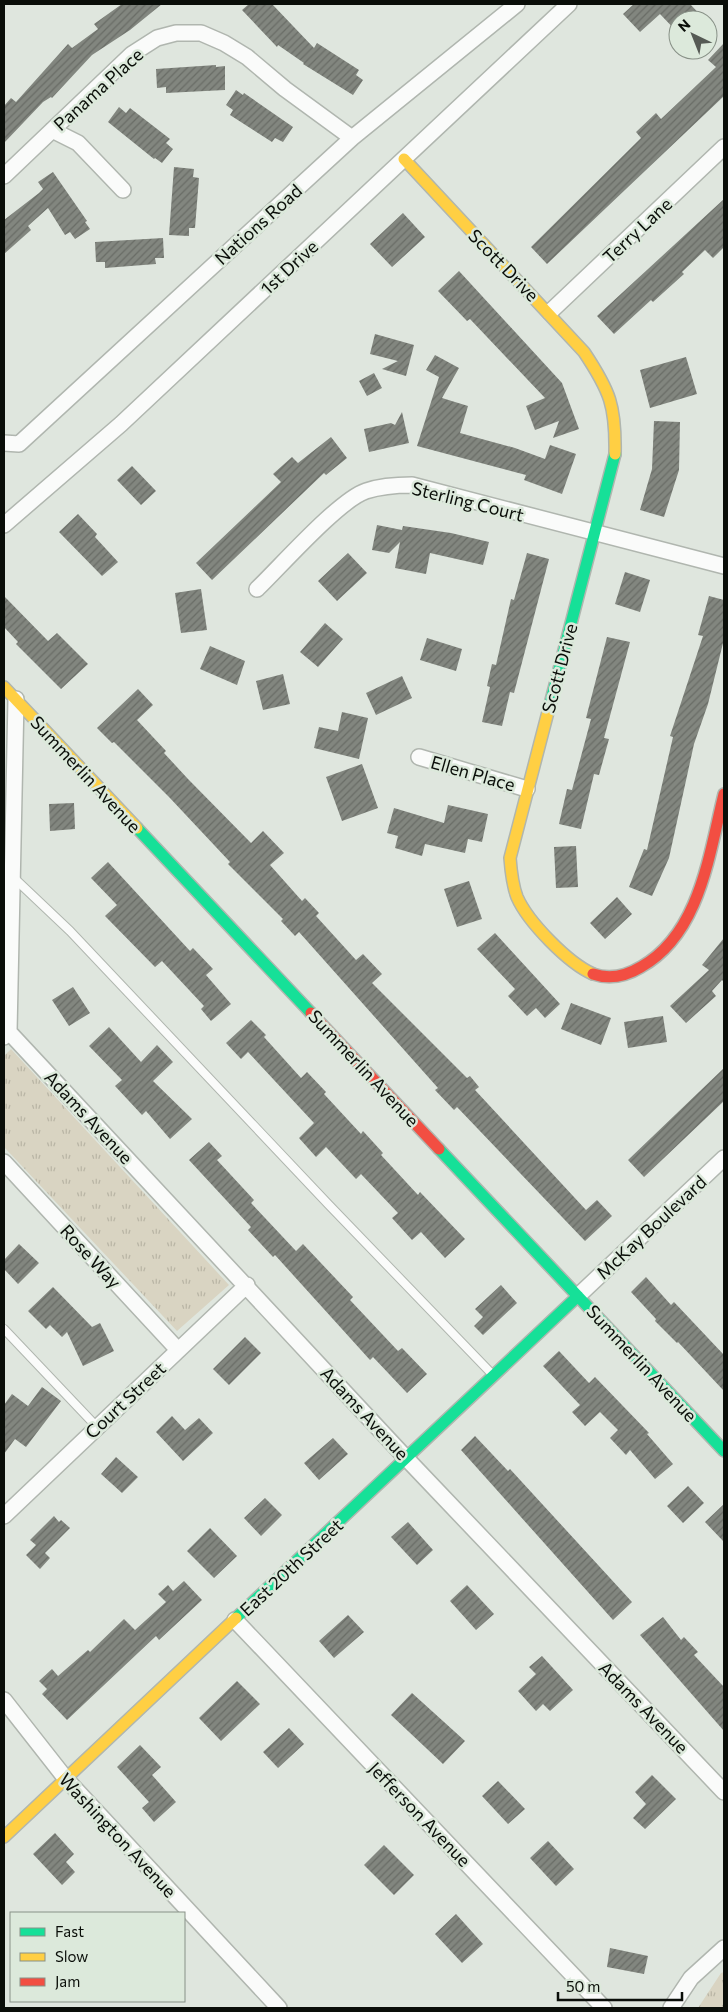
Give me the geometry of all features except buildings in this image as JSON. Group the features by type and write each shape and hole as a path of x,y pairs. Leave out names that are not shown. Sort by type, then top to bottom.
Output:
{"street":[{"name":"Nations Road","path":"4,443 19,444 352,138 517,4"},
{"name":"1st Drive","path":"4,524 121,424 569,4"},
{"name":"Panama Place","path":"4,176 132,54 157,38 176,33 201,33 224,43 247,57 285,89 352,138"},
{"path":"52,130 78,143 123,190"},
{"name":"Terry Lane","path":"550,312 724,147"},
{"name":"Scott Drive","path":"404,159 550,312 584,352 605,384 616,421 615,459 526,789 510,858 510,882 519,904 558,948 581,967 602,977 628,975 657,956 680,932 696,903 724,794"},
{"name":"Sterling Court","path":"257,589 342,505 364,491 390,485 412,486 724,566"},
{"name":"Summerlin Avenue","path":"4,687 724,1451"},
{"path":"4,710 16,699"},
{"path":"6,1034 9,876 16,699"},
{"name":"Ellen Place","path":"419,757 526,789"},
{"name":"Adams Avenue","path":"6,1034 247,1285 406,1458 724,1792"},
{"name":"McKay Boulevard","path":"578,1296 724,1158"},
{"name":"Rose Way","path":"4,1162 178,1350"},
{"name":"Court Street","path":"6,1510 247,1285"},
{"name":"East 20th Street","path":"4,1837 578,1296"},
{"name":"Jefferson Avenue","path":"235,1620 604,2008"},
{"name":"Washington Avenue","path":"4,1700 66,1779 279,2008"},
{"path":"671,2008 691,1978 724,1948"}],"lane":[{"path":"9,876 70,931 329,1205 494,1375"},
{"path":"4,1329 97,1427"}],"green space":[{"path":"11,1049 229,1285 177,1331 4,1147 4,1056"},
{"path":"724,1972 724,2008 698,2008 721,1973"}],"traffic: fast":[{"path":"548,712 615,454"},
{"path":"137,828 311,1013"},
{"path":"439,1149 724,1451"},
{"path":"236,1618 578,1296"}],"traffic: slow":[{"path":"404,159 584,352 600,378 610,400 614,423 615,454"},
{"path":"4,687 137,828"},
{"path":"548,712 510,858 512,878 522,907 539,929 572,961 593,974"},
{"path":"4,1837 236,1618"}],"traffic: jam":[{"path":"593,974 612,977 624,975 635,970 661,953 677,934 689,914 699,891 707,866 724,794"},
{"path":"311,1013 439,1149"}]}
